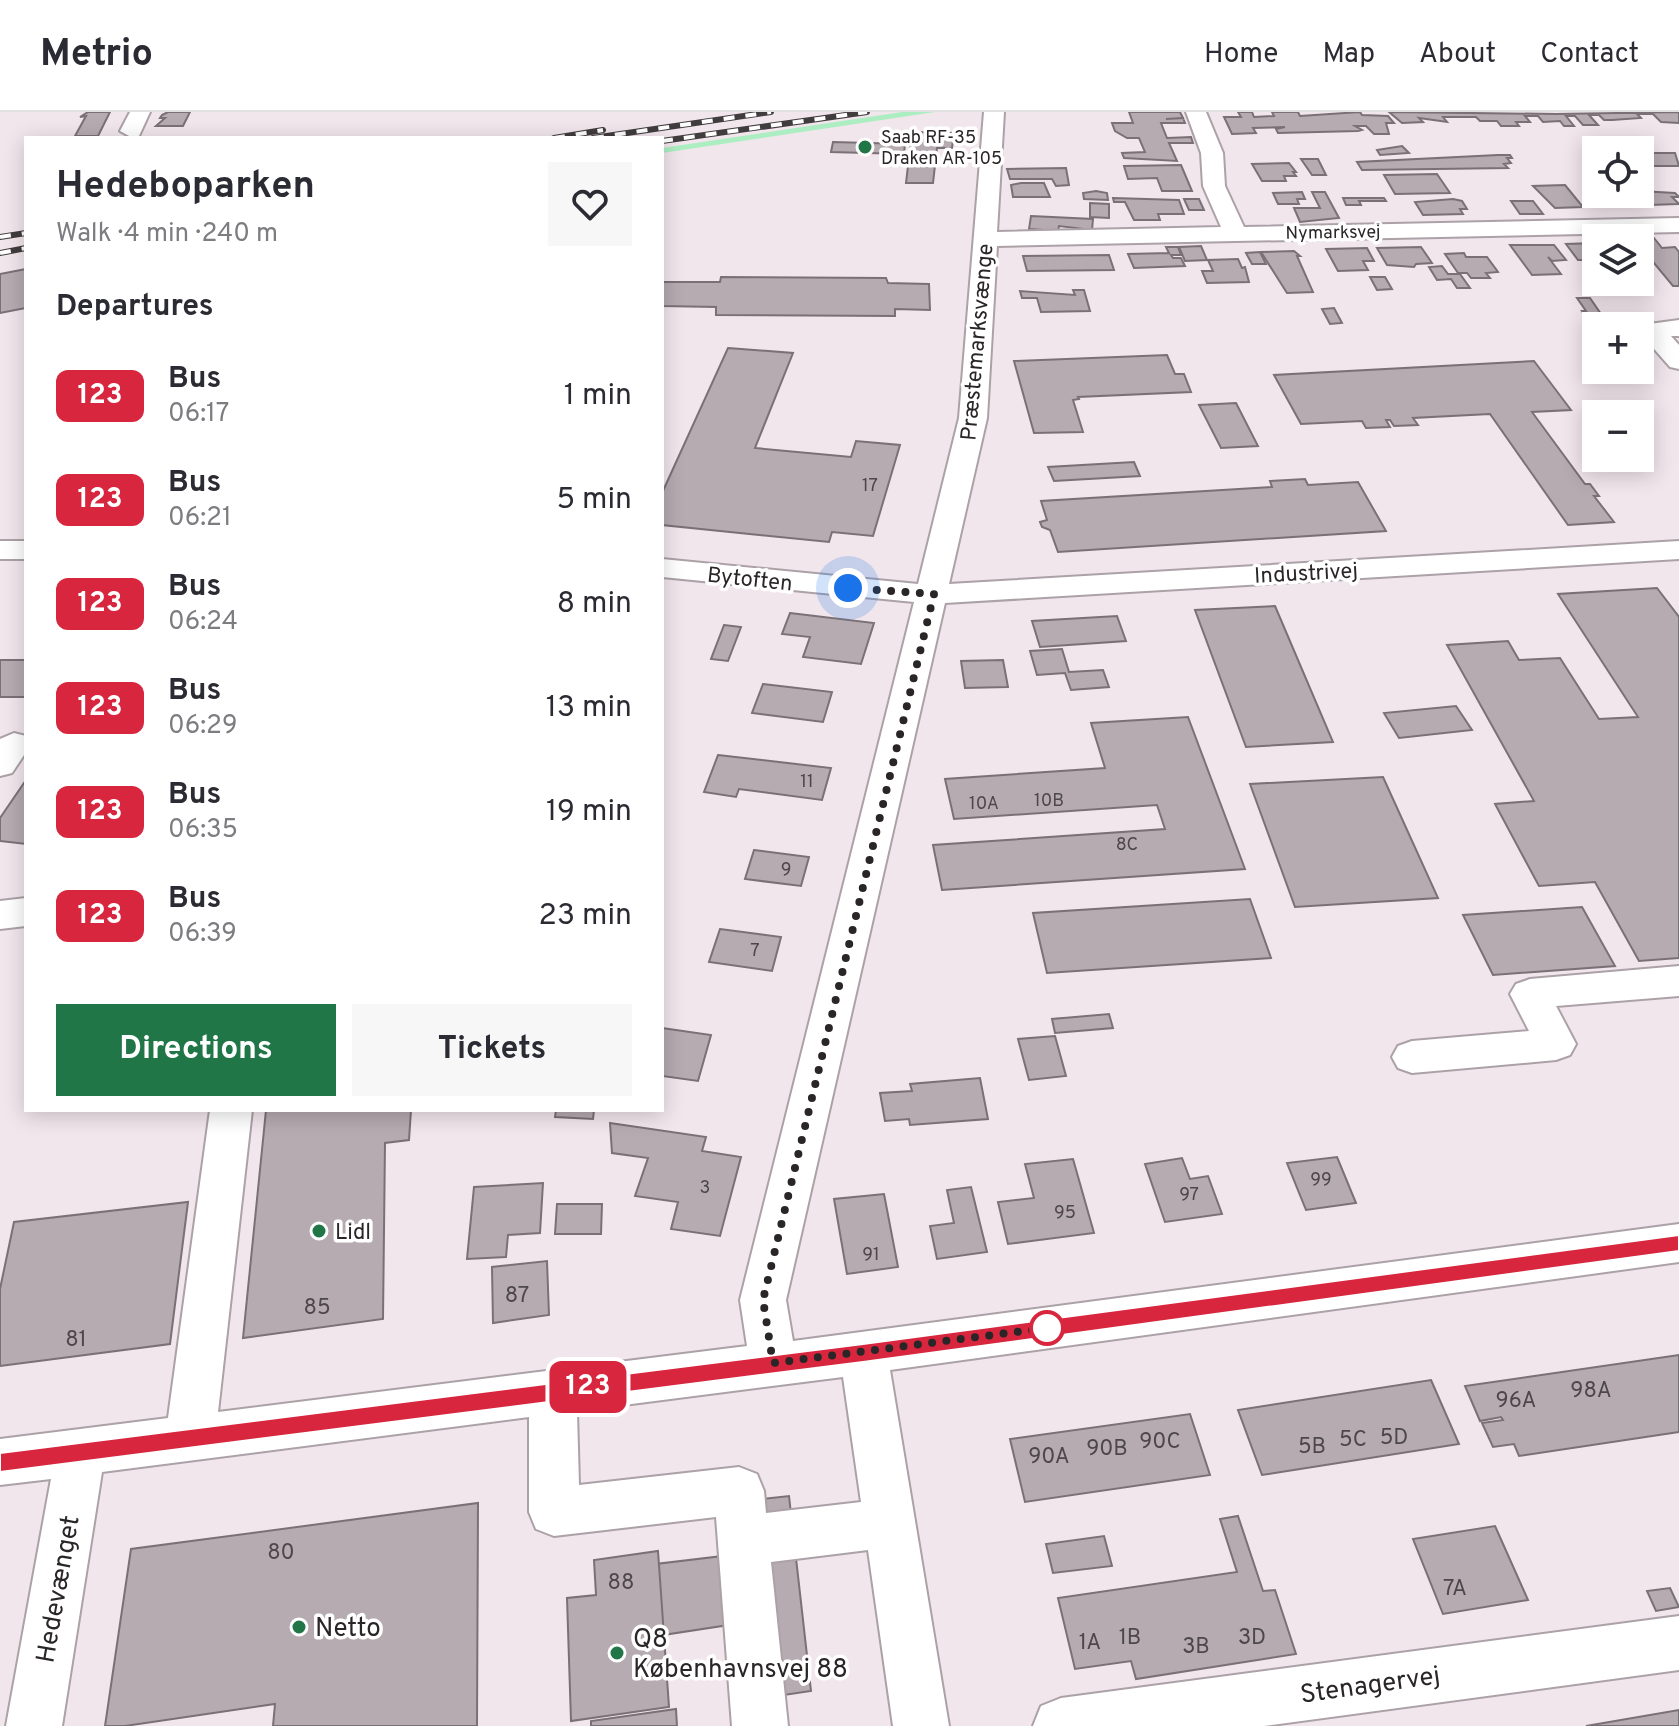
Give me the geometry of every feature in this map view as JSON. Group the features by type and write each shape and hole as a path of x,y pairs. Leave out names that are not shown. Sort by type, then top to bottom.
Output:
{"street":[{"name":"Præstemarksvænge","path":"773,1363 763,1300 934,594 973,418 994,112"},
{"path":"1196,112 1212,153 1214,186 1236,234"},
{"name":"Nymarksvej","path":"987,239 1679,225"},
{"path":"1679,328 1651,330 1679,361"},
{"path":"0,550 24,550"},
{"name":"Industrivej","path":"934,594 1679,550"},
{"name":"Bytoften","path":"664,568 934,594"},
{"path":"0,915 24,912"},
{"path":"1412,1057 1556,1044 1530,994 1679,981"},
{"path":"190,1438 231,1112"},
{"path":"0,1462 863,1353 1679,1243"},
{"path":"863,1353 921,1726"},
{"path":"553,1392 554,1512 739,1491 760,1726"},
{"name":"Hedevænget","path":"34,1726 80,1452"},
{"path":"743,1540 890,1523"},
{"name":"Stenagervej","path":"1061,1726 1679,1643"}],"green space":[{"path":"902,112 935,112 664,153 664,148"}],"building":[{"path":"88,112 110,112 98,136 75,136 86,116 80,117"},
{"path":"190,112 183,126 156,126 165,118 160,118 162,115"},
{"path":"1129,112 1180,112 1185,123 1161,123 1167,138 1191,137 1193,143 1169,143 1177,161 1124,158 1122,153 1145,152 1139,138 1127,138 1115,131 1112,123 1133,123"},
{"path":"1238,112 1252,112 1254,117 1274,116 1272,112 1298,112 1300,116 1360,112 1362,115 1388,116 1394,123 1386,123 1389,134 1374,134 1366,126 1355,126 1362,130 1278,133 1276,129 1285,127 1253,128 1256,133 1232,134 1224,117 1241,117"},
{"path":"1389,112 1679,112 1679,123 1661,122 1653,114 1637,114 1641,118 1604,120 1599,115 1589,115 1598,125 1583,125 1575,116 1566,116 1574,126 1564,126 1560,121 1543,122 1538,116 1525,116 1530,122 1516,122 1519,126 1501,126 1497,121 1480,121 1476,117 1443,117 1447,122 1419,118 1423,122 1402,123"},
{"path":"912,132 954,133 952,148 937,148 933,183 906,183"},
{"path":"833,142 905,144 904,154 831,152"},
{"path":"1402,146 1409,153 1380,155 1377,150"},
{"path":"1654,153 1675,153 1679,166 1654,166"},
{"path":"1510,155 1512,158 1507,158 1511,163 1504,164 1508,168 1362,170 1357,162"},
{"path":"1301,159 1318,159 1326,175 1312,175"},
{"path":"1289,163 1296,176 1284,176 1286,181 1262,181 1252,164"},
{"path":"1181,165 1192,191 1162,191 1157,178 1128,179 1124,166"},
{"path":"1066,168 1069,185 1056,186 1052,179 1010,179 1007,169"},
{"path":"1437,174 1450,193 1395,194 1384,175"},
{"path":"1044,183 1050,197 1013,197 1011,185"},
{"path":"1565,185 1582,207 1555,208 1533,186"},
{"path":"1302,192 1305,199 1297,199 1299,204 1278,204 1273,193"},
{"path":"1312,192 1325,192 1339,218 1300,222 1294,208 1320,208"},
{"path":"1654,192 1675,193 1679,197 1672,197 1679,204 1654,205"},
{"path":"1083,193 1107,193 1108,200 1084,199"},
{"path":"1113,198 1179,200 1184,214 1158,214 1160,220 1134,220 1125,202 1114,202"},
{"path":"1343,198 1384,198 1386,201 1359,201 1361,205 1346,205"},
{"path":"1184,199 1199,199 1204,210 1189,210"},
{"path":"1462,201 1467,209 1460,209 1463,214 1423,215 1415,202"},
{"path":"1511,201 1533,201 1543,214 1520,214"},
{"path":"1090,203 1109,204 1109,218 1090,217"},
{"path":"1031,216 1093,219 1092,230 1059,226 1058,231 1029,229"},
{"path":"1654,238 1662,248 1675,247 1679,252 1679,286 1673,286 1654,263"},
{"path":"1582,243 1582,260 1578,260 1566,244"},
{"path":"1510,245 1554,245 1566,260 1552,261 1548,257 1561,274 1532,275"},
{"path":"1201,246 1207,260 1185,261 1179,247"},
{"path":"1166,247 1178,247 1181,255 1171,255 1181,258 1185,266 1134,268 1128,254 1169,253"},
{"path":"1421,247 1432,263 1416,264 1414,267 1387,265 1377,248"},
{"path":"1367,248 1374,261 1363,261 1368,270 1338,271 1326,249"},
{"path":"1294,251 1300,256 1297,256 1313,292 1287,293 1261,252"},
{"path":"1260,252 1266,264 1252,264 1246,253"},
{"path":"1464,253 1466,257 1487,257 1498,272 1486,273 1490,278 1471,278 1467,273 1458,273 1445,254"},
{"path":"1109,255 1114,270 1027,271 1023,256"},
{"path":"1238,259 1242,268 1245,267 1249,282 1207,283 1202,271 1213,271 1208,260"},
{"path":"1442,266 1448,274 1460,274 1470,288 1457,288 1451,279 1437,280 1429,267"},
{"path":"24,269 24,308 0,313 0,274"},
{"path":"721,277 886,278 888,283 929,284 930,310 895,309 895,316 716,315 716,307 664,306 664,282 720,282"},
{"path":"1370,277 1385,277 1392,289 1377,290"},
{"path":"1073,290 1084,290 1090,311 1041,312 1037,298 1022,298 1020,291 1075,295"},
{"path":"1577,298 1590,298 1600,312 1582,311 1586,311"},
{"path":"1334,308 1342,323 1330,324 1322,309"},
{"path":"728,348 793,353 755,448 851,457 856,441 900,445 873,536 832,532 829,542 664,525 664,489"},
{"path":"1167,355 1175,374 1184,374 1191,392 1078,397 1073,400 1083,432 1034,433 1014,361"},
{"path":"1534,361 1571,410 1532,412 1585,484 1590,484 1599,496 1594,496 1614,522 1568,525 1490,414 1413,418 1418,425 1394,426 1386,420 1390,427 1366,428 1362,421 1301,424 1274,375"},
{"path":"1236,403 1258,446 1221,448 1199,405"},
{"path":"1134,462 1140,476 1054,481 1048,467"},
{"path":"1305,479 1308,485 1358,482 1386,531 1058,552 1050,530 1042,527 1040,522 1047,520 1041,501 1272,487 1270,481"},
{"path":"1657,588 1679,617 1679,958 1639,961 1595,882 1539,886 1495,804 1534,801 1447,645 1508,641 1519,660 1560,658 1599,719 1638,717 1558,594"},
{"path":"1275,606 1333,742 1246,747 1195,610"},
{"path":"790,613 874,623 861,664 803,657 810,637 782,634"},
{"path":"1117,616 1126,641 1040,647 1032,621"},
{"path":"724,625 741,627 728,661 711,659"},
{"path":"1062,649 1069,672 1103,670 1109,687 1071,690 1065,673 1037,675 1030,651"},
{"path":"0,660 24,660 24,697 0,697"},
{"path":"1003,660 1008,687 965,688 961,661"},
{"path":"763,684 832,692 823,722 752,713"},
{"path":"1456,706 1472,730 1399,738 1384,713"},
{"path":"1188,717 1245,869 942,890 933,845 1165,829 1157,805 954,819 945,779 1105,768 1091,723"},
{"path":"718,755 831,768 822,800 739,789 736,797 704,792"},
{"path":"1383,777 1438,898 1295,907 1250,784"},
{"path":"24,783 24,844 0,841 0,818"},
{"path":"754,850 809,857 801,886 745,879"},
{"path":"1250,899 1271,958 1047,973 1033,913"},
{"path":"1582,907 1615,966 1493,975 1463,915"},
{"path":"720,929 781,937 772,971 709,962"},
{"path":"1109,1014 1113,1028 1055,1033 1052,1019"},
{"path":"664,1028 711,1035 698,1081 664,1076"},
{"path":"1055,1036 1066,1076 1029,1080 1018,1039"},
{"path":"980,1078 988,1119 910,1125 909,1119 885,1121 880,1093 912,1091 910,1084"},
{"name":"Lidl","path":"266,1112 411,1112 409,1140 385,1143 383,1319 243,1338"},
{"path":"556,1112 594,1112 593,1119 555,1117"},
{"path":"610,1123 706,1137 702,1151 741,1157 720,1236 671,1229 678,1202 635,1196 648,1158 612,1153"},
{"path":"1337,1157 1356,1203 1306,1210 1287,1163"},
{"path":"1182,1158 1190,1179 1208,1176 1222,1214 1165,1222 1145,1164"},
{"path":"1073,1159 1094,1233 1008,1244 998,1202 1034,1198 1025,1164"},
{"path":"543,1183 540,1233 508,1235 506,1257 467,1259 474,1187"},
{"path":"971,1187 987,1252 937,1259 930,1226 954,1223 947,1190"},
{"path":"884,1194 898,1267 847,1274 834,1199"},
{"path":"188,1202 170,1344 0,1366 0,1289 14,1222"},
{"path":"557,1204 602,1204 601,1234 555,1234"},
{"path":"547,1261 549,1315 493,1323 492,1267"},
{"path":"1679,1355 1679,1432 1519,1456 1514,1444 1493,1447 1482,1423 1503,1420 1501,1417 1480,1421 1465,1386"},
{"path":"1431,1380 1459,1444 1262,1475 1238,1410"},
{"path":"1190,1414 1210,1475 1025,1502 1010,1439"},
{"path":"789,1496 811,1691 736,1702 729,1625 663,1635 656,1564 722,1556 717,1504"},
{"name":"Netto","path":"478,1503 477,1726 273,1726 275,1704 125,1726 105,1726 131,1549"},
{"path":"1238,1516 1263,1591 1275,1590 1296,1654 1136,1679 1131,1661 1075,1669 1058,1598 1237,1572 1220,1519"},
{"path":"1495,1526 1528,1600 1443,1614 1413,1539"},
{"path":"1104,1536 1112,1566 1053,1573 1046,1544"},
{"name":"Q8 Københavnsvej 88","path":"658,1551 669,1707 571,1721 567,1598 596,1595 594,1560"},
{"path":"1670,1588 1679,1607 1656,1611 1647,1591"},
{"path":"676,1709 677,1726 591,1726 591,1721"},
{"path":"1679,1710 1679,1726 1586,1726"}],"railway":[{"path":"607,136 771,112"},
{"path":"664,141 867,112"},
{"path":"566,136 603,130"},
{"path":"0,237 24,233"},
{"path":"0,253 24,248"}],"bus line":[{"name":"123","path":"0,1462 863,1353 1679,1243"}],"place":[{"name":"Saab RF-35 Draken AR-105","path":"865,147"},
{"name":"Lidl","path":"319,1231"},
{"name":"Netto","path":"299,1627"},
{"name":"Q8 Københavnsvej 88","path":"617,1653"}],"route":[{"path":"848,588 934,594 763,1300 773,1363 1047,1328"}]}
